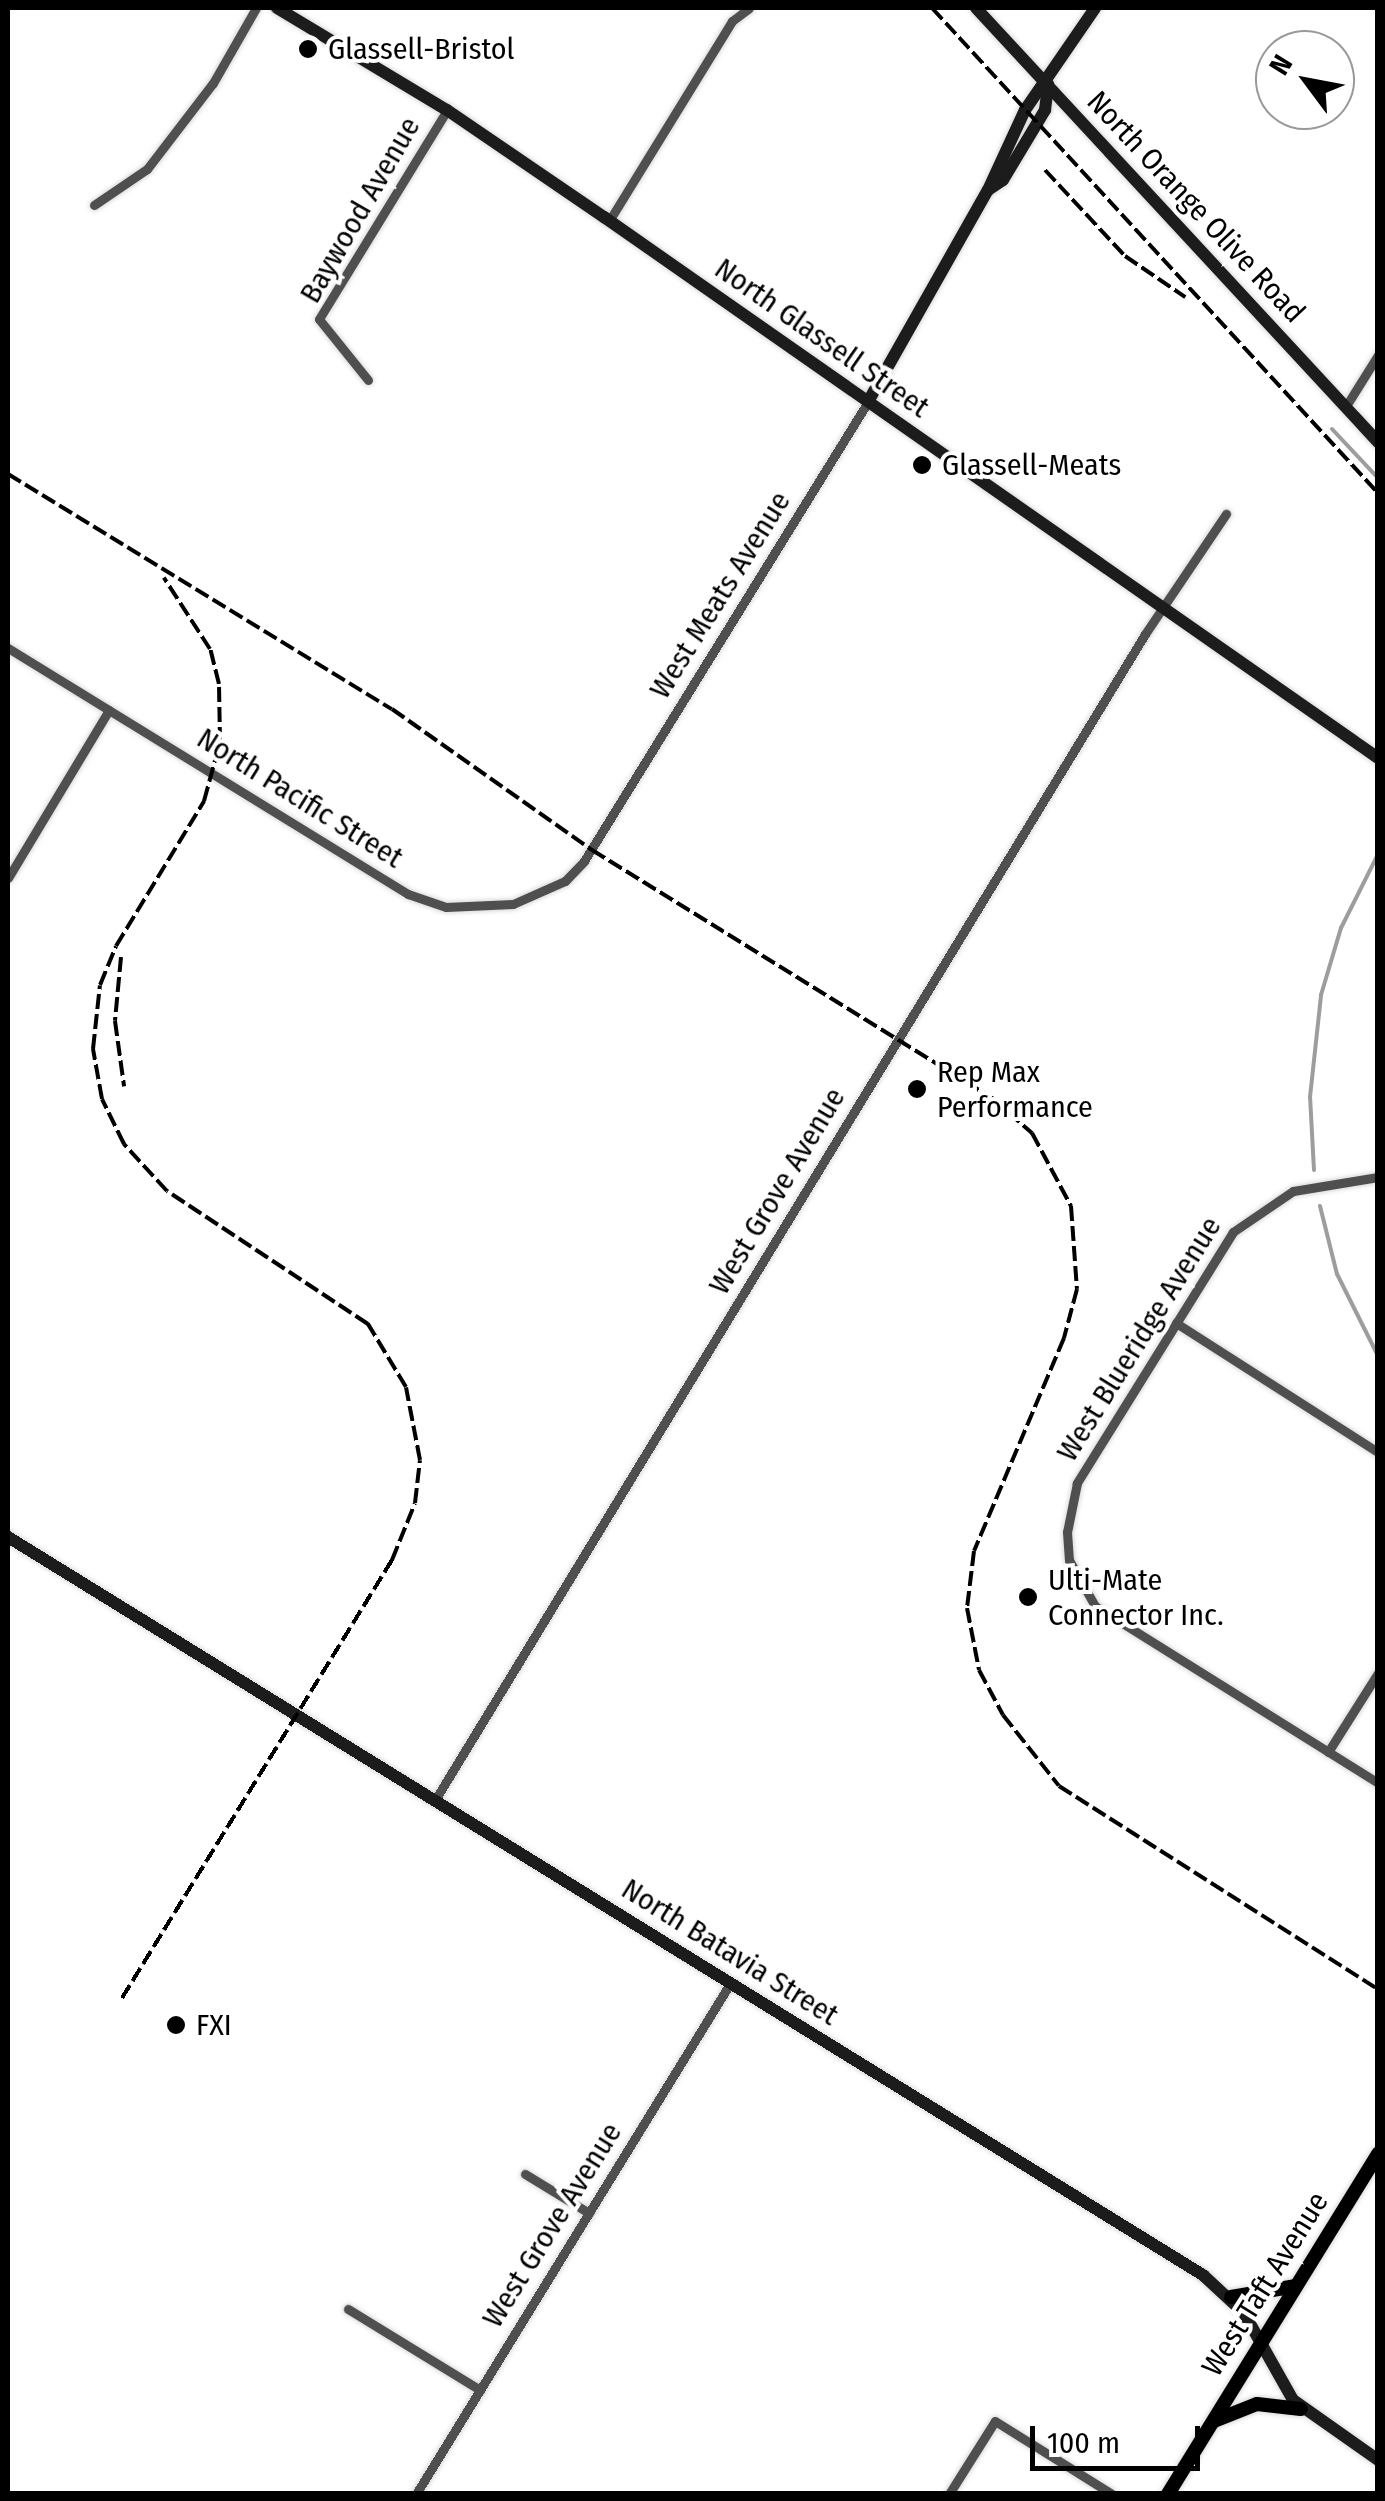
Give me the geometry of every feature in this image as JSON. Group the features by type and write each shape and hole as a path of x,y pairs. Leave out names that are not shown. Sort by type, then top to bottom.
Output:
{"main road":[{"name":"North Glassell Street","path":"277,8 446,110 609,221 1378,758"},
{"name":"North Orange Olive Road","path":"976,8 1378,442"},
{"path":"869,400 988,190 1003,180 1045,110 1048,84 1094,8"},
{"name":"North Batavia Street","path":"8,1537 731,1982 1231,2297 1301,2409 1378,2460"},
{"name":"West Taft Avenue","path":"1168,2494 1378,2154"},
{"path":"1231,2297 1296,2286"},
{"path":"1213,2421 1257,2404 1301,2409"}],"street":[{"path":"94,205 147,169 212,83 256,8"},
{"path":"609,221 732,21 749,8"},
{"name":"Baywood Avenue","path":"368,380 318,319 446,110"},
{"path":"1346,406 1378,355"},
{"name":"West Meats Avenue","path":"613,816 869,400"},
{"name":"West Grove Avenue","path":"436,1800 1161,610 1226,514"},
{"name":"North Pacific Street","path":"8,648 368,873 446,907 514,904 565,880 613,816"},
{"path":"8,878 109,710"},
{"name":"West Blueridge Avenue","path":"1328,1752 1094,1606 1069,1560 1069,1506 1233,1232 1266,1203 1292,1191 1378,1177"},
{"path":"1176,1324 1378,1452"},
{"path":"1378,1673 1328,1752 1378,1783"},
{"name":"West Grove Avenue","path":"416,2494 731,1982"},
{"path":"525,2174 589,2213"},
{"path":"348,2309 480,2390"},
{"path":"949,2494 995,2421 1112,2494"}],"waterway":[{"path":"1332,429 1378,478"},
{"path":"1314,1170 1310,1097 1321,995 1341,928 1378,854"},
{"path":"1320,1206 1337,1274 1378,1356"}],"railway":[{"path":"932,8 1378,493"},
{"path":"1045,170 1125,256 1185,297"},
{"path":"8,474 392,709 592,850 993,1099 1032,1133 1071,1206 1077,1289 1064,1338 974,1551 967,1608 979,1670 1003,1715 1059,1786 1378,1989"},
{"path":"122,1998 392,1560 415,1503 420,1460 406,1387 368,1324 167,1191 124,1144 102,1099 93,1049 100,985 116,946 204,801 220,742 219,684 210,649 164,578"},
{"path":"121,957 115,1021 124,1086"}],"place":[{"name":"Glassell-Bristol","path":"308,49"},
{"name":"Glassell-Meats","path":"922,465"},
{"name":"Rep Max Performance","path":"917,1089"},
{"name":"Ulti-Mate Connector Inc.","path":"1028,1597"},
{"name":"FXI","path":"176,2025"}]}
